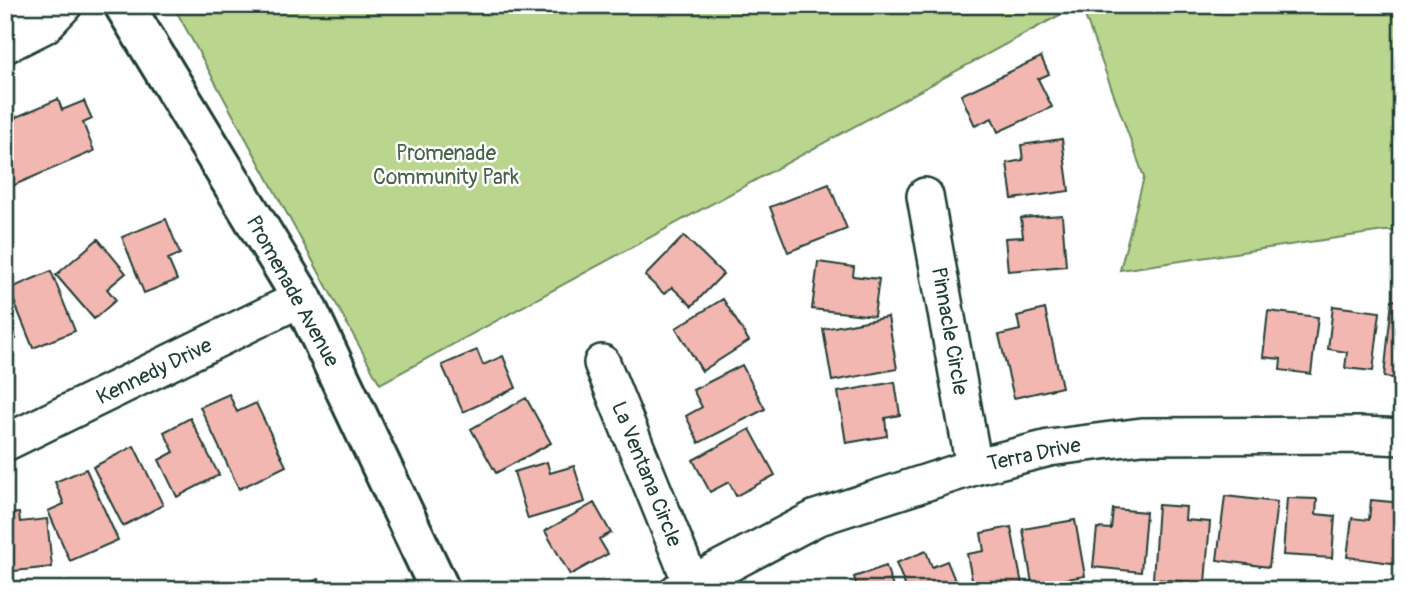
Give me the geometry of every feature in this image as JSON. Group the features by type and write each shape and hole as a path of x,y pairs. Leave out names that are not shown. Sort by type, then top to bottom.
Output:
{"main road":[{"name":"Promenade Avenue","path":"124,5 302,298 440,590"}],"street":[{"path":"5,13 23,5"},
{"path":"5,45 45,25 64,5"},
{"name":"Pinnacle Circle","path":"925,196 974,467"},
{"name":"Kennedy Drive","path":"5,443 302,298"},
{"name":"La Ventana Circle","path":"602,363 688,588"},
{"name":"Terra Drive","path":"688,588 816,518 974,467 1049,448 1142,436 1402,437"}],"green space":[{"name":"Promenade Community Park","path":"173,5 1078,5 380,384"},
{"path":"1081,5 1402,5 1402,231 1384,231 1120,270 1144,177"}],"building":[{"path":"1041,57 1049,74 1038,79 1052,107 998,132 992,118 975,126 961,95"},
{"path":"58,99 62,110 84,101 92,119 83,123 94,151 5,189 5,157 9,155 5,145 5,122"},
{"path":"1062,139 1069,191 1012,199 1007,163 1023,160 1021,145"},
{"path":"829,184 847,229 788,252 770,207"},
{"path":"1062,215 1066,266 1008,271 1005,238 1023,237 1021,218"},
{"path":"166,219 180,254 168,259 177,280 144,293 122,237"},
{"path":"684,236 723,274 692,306 672,287 664,294 645,276"},
{"path":"98,239 126,273 107,289 116,300 94,319 56,275"},
{"path":"818,262 854,267 853,276 879,279 874,316 812,309"},
{"path":"51,271 75,331 33,348 9,289"},
{"path":"723,299 749,341 702,371 676,328"},
{"path":"1392,300 1402,301 1402,379 1384,377"},
{"path":"1333,306 1380,312 1373,371 1345,368 1347,352 1328,349"},
{"path":"1045,309 1062,387 1014,398 999,335 1020,330 1017,316"},
{"path":"1268,311 1318,317 1311,374 1280,370 1281,359 1263,357"},
{"path":"5,313 16,339 5,343"},
{"path":"888,317 897,369 832,381 823,329"},
{"path":"477,350 483,365 503,356 516,388 463,412 442,365"},
{"path":"742,365 765,409 699,443 686,416 702,407 693,390"},
{"path":"895,382 900,415 885,418 887,436 846,443 838,392"},
{"path":"229,394 237,412 256,403 286,466 239,489 200,407"},
{"path":"526,398 551,443 496,473 471,429"},
{"path":"190,418 219,475 177,497 159,460 174,452 164,432"},
{"path":"750,429 775,475 736,496 729,482 710,492 693,460"},
{"path":"134,446 163,505 123,526 93,467"},
{"path":"547,462 550,473 574,466 585,502 528,519 514,472"},
{"path":"86,469 118,540 70,561 48,511 64,504 55,482"},
{"path":"1225,496 1277,502 1269,567 1217,560"},
{"path":"1287,498 1317,499 1316,514 1335,516 1332,558 1283,555"},
{"path":"1371,500 1402,503 1399,564 1347,557 1352,518 1369,520"},
{"path":"594,503 611,533 599,539 608,554 570,575 545,531"},
{"path":"1158,505 1186,507 1185,520 1210,522 1205,583 1153,579"},
{"path":"1113,509 1146,512 1141,572 1093,567 1097,528 1111,529"},
{"path":"19,513 20,522 47,519 52,567 5,572 5,514"},
{"path":"1075,520 1085,576 1066,579 1068,590 1033,590 1023,529"},
{"path":"1011,527 1023,590 974,590 967,554 984,551 981,533"},
{"path":"926,551 932,567 947,561 959,590 907,590 896,563"},
{"path":"886,566 894,590 858,590 854,577"},
{"path":"319,579 323,590 295,590 295,588"},
{"path":"350,584 352,590 334,590"}]}
